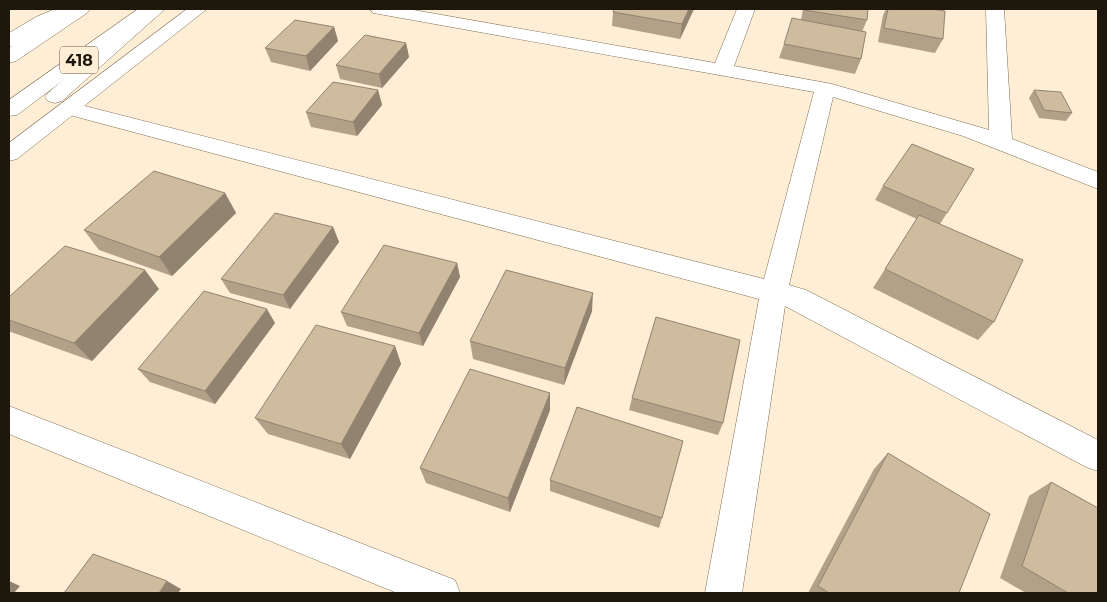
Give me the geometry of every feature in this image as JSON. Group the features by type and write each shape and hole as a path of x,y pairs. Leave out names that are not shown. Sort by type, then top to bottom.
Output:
{"main road":[{"path":"9,23 31,9"},
{"path":"9,41 42,21 70,9"},
{"name":"418","path":"9,57 81,9"},
{"name":"418","path":"9,110 149,9"},
{"path":"9,138 156,9"},
{"path":"9,154 198,9"},
{"path":"378,9 825,88 971,131 1098,181"},
{"path":"722,70 746,9"},
{"path":"995,9 1001,143"},
{"path":"723,593 774,292 825,88"},
{"path":"69,108 796,298 1098,456"},
{"path":"9,420 442,593"}],"building":[{"path":"614,9 689,9 682,24 613,12"},
{"path":"805,9 868,9 867,20"},
{"path":"888,9 932,9 945,11 943,39 884,28"},
{"path":"792,18 866,32 861,59 784,44"},
{"path":"295,20 334,27 306,56 265,48"},
{"path":"365,35 406,43 379,74 336,65"},
{"path":"333,82 378,90 353,122 306,112"},
{"path":"1034,90 1061,92 1072,113 1044,110"},
{"path":"912,144 974,169 947,213 883,186"},
{"path":"154,171 225,193 159,257 84,230"},
{"path":"275,213 333,227 283,295 221,279"},
{"path":"919,215 1023,260 994,322 885,269"},
{"path":"384,245 457,263 419,333 341,312"},
{"path":"65,246 145,270 74,343 9,320 9,297"},
{"path":"506,270 593,293 565,368 470,341"},
{"path":"204,291 267,309 205,391 138,369"},
{"path":"656,317 740,340 723,423 632,398"},
{"path":"316,325 395,346 341,444 255,418"},
{"path":"470,369 550,393 508,498 420,468"},
{"path":"577,407 683,441 662,518 550,480"},
{"path":"888,453 990,514 959,593 829,593 818,586"},
{"path":"1051,482 1098,508 1098,593 1068,593 1022,566"},
{"path":"93,554 167,581 159,593 64,593"}]}
